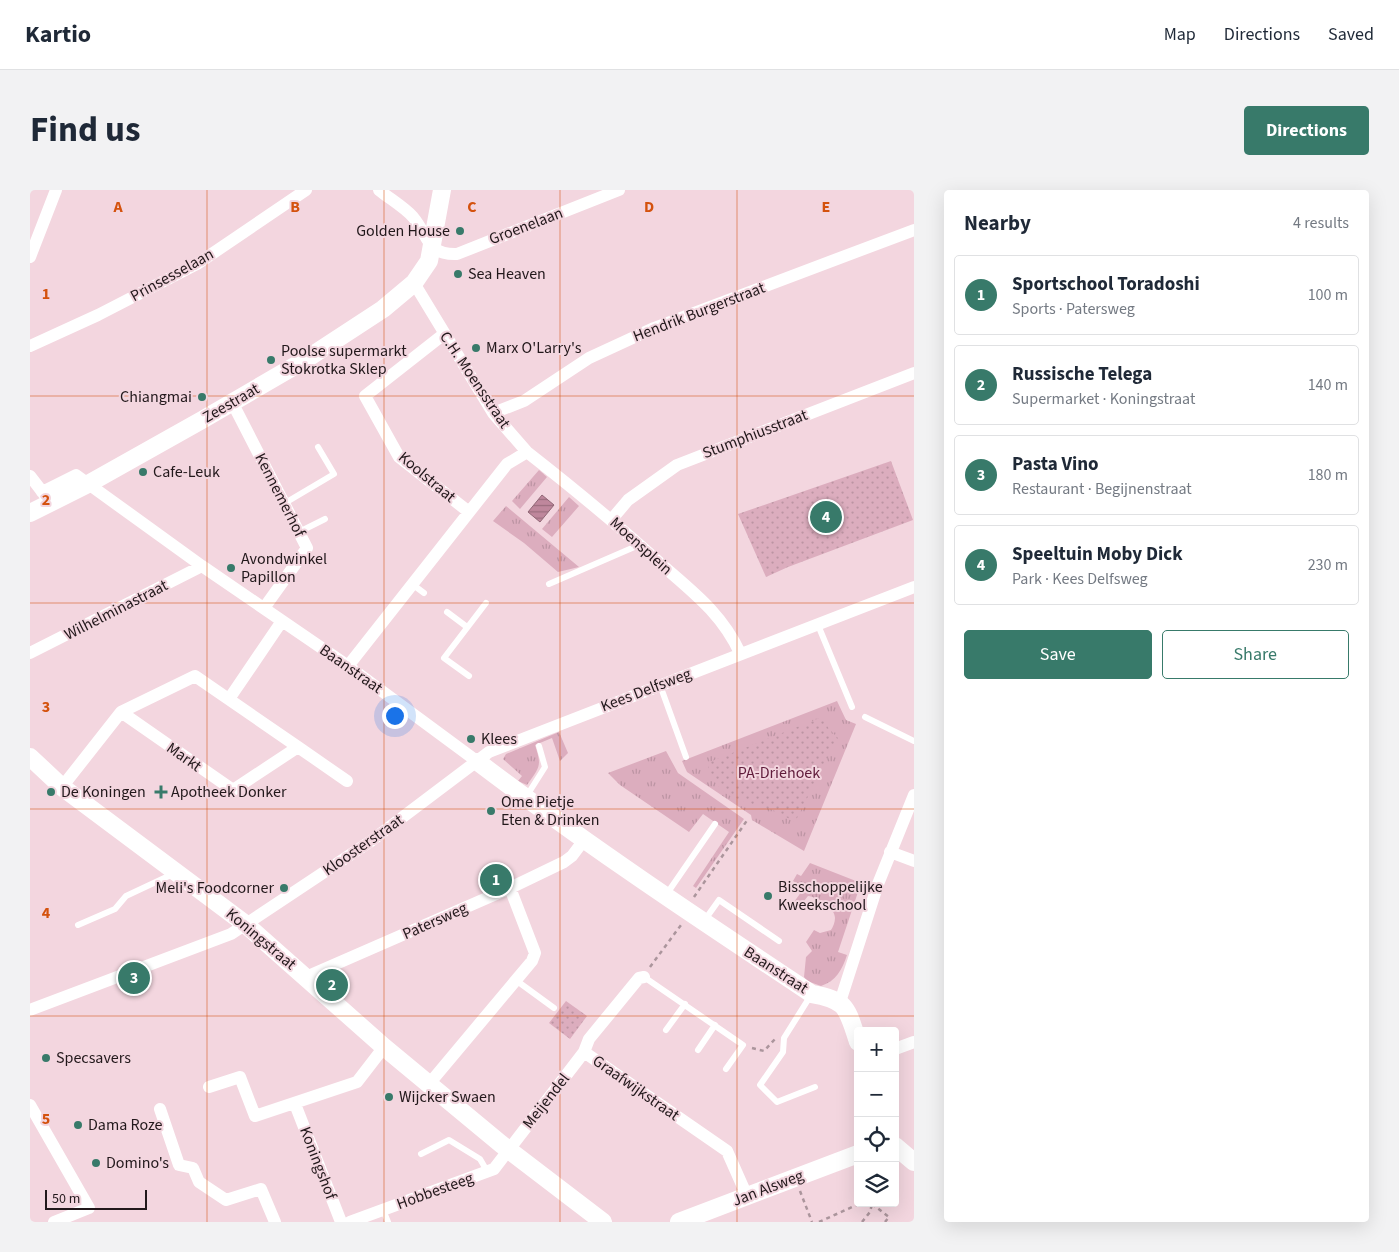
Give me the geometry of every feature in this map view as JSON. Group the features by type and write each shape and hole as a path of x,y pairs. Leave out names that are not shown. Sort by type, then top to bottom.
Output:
{"street":[{"path":"30,257 56,190"},
{"name":"Prinsesselaan","path":"30,346 98,315 197,264 306,190"},
{"path":"379,190 412,217 432,248"},
{"name":"Zeestraat","path":"30,513 46,498 88,484 342,337 383,309 414,283 429,261 442,190"},
{"name":"Groenelaan","path":"432,248 440,253 457,254 619,190"},
{"name":"Hendrik Burgerstraat","path":"493,413 524,401 589,358 654,328 914,230"},
{"name":"C.H. Moensstraat","path":"414,283 493,413 527,452"},
{"name":"Koolstraat","path":"444,334 365,396 399,457 469,512"},
{"name":"Stumphiusstraat","path":"612,519 628,500 677,465 914,373"},
{"name":"Kennemerhof","path":"232,402 307,548 264,608"},
{"path":"348,666 507,464 527,452"},
{"name":"Moensplein","path":"527,452 612,519 711,608 730,631 740,653"},
{"path":"30,476 46,498"},
{"name":"Baanstraat","path":"88,484 202,566 348,666 525,798 697,918 812,994 830,997 840,1002"},
{"name":"Wilhelminastraat","path":"30,653 202,566"},
{"name":"Kees Delfsweg","path":"478,762 489,752 914,587"},
{"path":"229,699 282,621"},
{"path":"62,786 121,712 195,676 347,780"},
{"name":"Markt","path":"121,712 233,790 298,747"},
{"name":"Koningstraat","path":"30,757 62,786 244,923 384,1047 509,1150 603,1222"},
{"name":"Kloosterstraat","path":"30,1010 231,934 244,923 371,841 478,762"},
{"path":"854,1030 848,1013 840,1002 890,852 914,795"},
{"name":"Patersweg","path":"306,977 510,888 564,862 572,856 584,840"},
{"path":"890,852 914,861"},
{"path":"429,1084 532,961 535,952 510,888"},
{"name":"Graafwijkstraat","path":"644,977 639,978 590,1039 584,1052 728,1151 747,1196"},
{"path":"899,1048 914,1042"},
{"path":"209,1087 240,1077 255,1116 357,1082 384,1047"},
{"name":"Meijendel","path":"509,1150 584,1052"},
{"name":"Koningshof","path":"295,1104 341,1222"},
{"path":"30,1105 90,1208 75,1218 54,1222"},
{"path":"160,1109 179,1166 193,1168 199,1182 226,1200 261,1189 275,1222"},
{"path":"899,1149 914,1162"},
{"name":"Hobbesteeg","path":"350,1222 385,1216 494,1169 509,1150"},
{"name":"Jan Alsweg","path":"680,1222 854,1156"}],"lane":[{"path":"285,503 334,474 318,447"},
{"path":"299,532 325,519"},
{"path":"548,584 640,544"},
{"path":"412,584 424,593"},
{"path":"469,676 444,658 486,603"},
{"path":"447,612 467,627"},
{"path":"818,625 852,707"},
{"path":"660,685 686,757"},
{"path":"865,716 914,741"},
{"path":"525,798 545,767 540,746"},
{"path":"666,896 715,824"},
{"path":"78,925 115,909 126,896 176,872"},
{"name":"Baanstraat","path":"697,918 718,900 779,941"},
{"path":"644,977 743,1045 726,1069"},
{"path":"517,980 554,1008"},
{"path":"812,994 784,1038 782,1052 760,1085 777,1102 815,1087"},
{"path":"666,1030 685,1004"},
{"path":"698,1050 715,1025"},
{"name":"Hobbesteeg","path":"421,1154 449,1140 480,1159 487,1171"}],"path":[{"path":"644,977 697,918 695,905 691,901 748,819"},
{"path":"743,1045 756,1051 764,1051 774,1039 784,1038"},
{"path":"795,1178 812,1222"},
{"path":"821,1222 854,1207"},
{"path":"862,1222 870,1212 871,1207"},
{"path":"875,1207 889,1217 884,1222"}],"green space":[{"path":"891,461 913,520 766,577 738,514"},
{"path":"539,470 547,477 520,509 512,501"},
{"path":"569,497 579,506 552,537 542,529"},
{"path":"506,506 579,567 558,572 524,543 493,521"},
{"path":"837,701 846,720 856,724 804,851 752,820 751,815 687,772 682,761"},
{"name":"PA-Driehoek","path":"822,717 829,729 838,738 795,822 771,809 737,799 716,784 707,763"},
{"path":"559,732 568,753 560,761 552,738 535,745 539,758 537,770 527,785 518,781 522,776 503,759 506,754"},
{"path":"666,751 678,773 744,819 696,888 693,886 729,832 703,814 689,832 620,785 608,773"},
{"path":"810,863 861,883 838,952 847,955 841,970 831,981 821,986 807,981 804,977 806,957 812,951 806,942 814,930 820,933 831,930 835,918 829,906 816,898 808,896 800,906 794,902 804,888 793,881 797,874 801,876"},
{"path":"566,1001 587,1016 570,1039 549,1023"}],"shaded area":[{"path":"542,495 554,505 540,522 528,512"}],"place":[{"name":"Golden House","path":"460,231"},
{"name":"Sea Heaven","path":"458,274"},
{"name":"Marx O'Larry's","path":"476,348"},
{"name":"Poolse supermarkt Stokrotka Sklep","path":"271,360"},
{"name":"Chiangmai","path":"202,397"},
{"name":"Cafe-Leuk","path":"143,472"},
{"name":"Speeltuin Moby Dick","path":"826,517"},
{"name":"Avondwinkel Papillon","path":"231,568"},
{"name":"Klees","path":"471,739"},
{"name":"De Koningen","path":"51,792"},
{"name":"Apotheek Donker","path":"161,792"},
{"name":"Ome Pietje Eten & Drinken","path":"491,811"},
{"name":"Sportschool Toradoshi","path":"496,880"},
{"name":"Meli's Foodcorner","path":"284,888"},
{"name":"Bisschoppelijke Kweekschool","path":"768,896"},
{"name":"Pasta Vino","path":"134,978"},
{"name":"Russische Telega","path":"332,985"},
{"name":"Specsavers","path":"46,1058"},
{"name":"Wijcker Swaen","path":"389,1097"},
{"name":"Dama Roze","path":"78,1125"},
{"name":"Domino's","path":"96,1163"}]}
